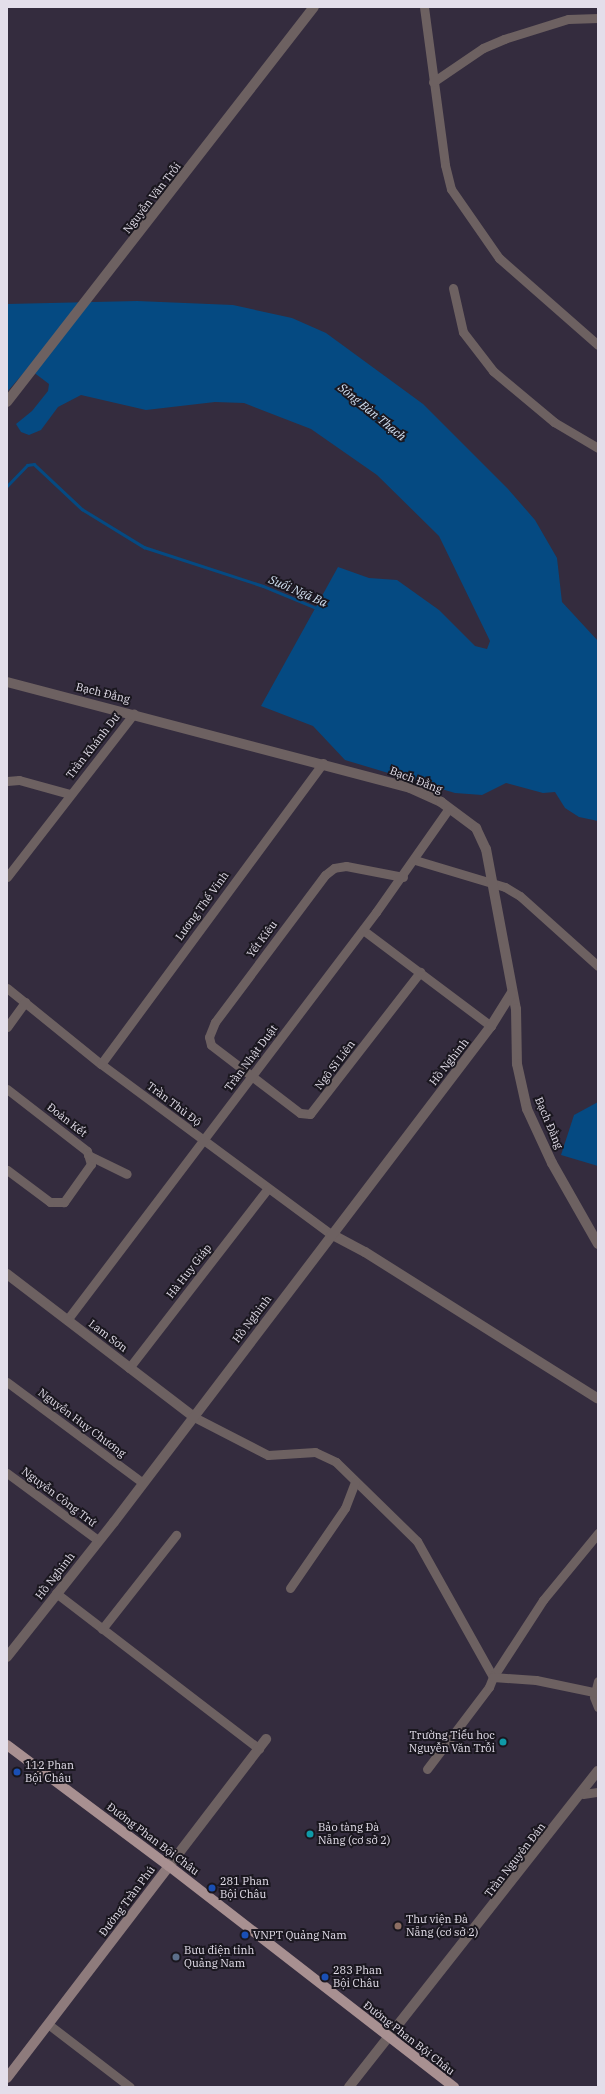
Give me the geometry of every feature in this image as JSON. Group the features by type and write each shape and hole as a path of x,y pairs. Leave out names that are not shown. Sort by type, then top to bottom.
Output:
{"main road":[{"name":"Đường Phan Bội Châu","path":"7,1745 169,1866 454,2087"},
{"name":"Đường Trần Phú","path":"7,2078 169,1866"}],"street":[{"name":"Nguyễn Văn Trỗi","path":"7,402 139,236 314,7"},
{"path":"424,7 445,165 457,200 487,243 516,275 598,345"},
{"path":"433,82 483,48 504,39 568,19 598,18"},
{"path":"453,288 463,332 493,371 554,422 598,448"},
{"name":"Bạch Đằng","path":"7,682 323,763 410,788 449,808 479,831 518,1024 517,1064 527,1109 552,1163 598,1244"},
{"name":"Trần Khánh Dư","path":"7,878 70,794 134,714"},
{"name":"Lương Thế Vinh","path":"101,1064 323,763"},
{"name":"Trần Khánh Dư","path":"7,781 19,780 70,794"},
{"name":"Trần Nhật Duật","path":"67,1320 204,1142 251,1077 416,860 449,808"},
{"path":"416,860 490,881 520,896 598,966"},
{"name":"Yết Kiêu","path":"251,1077 217,1052 209,1037 211,1029 320,882 334,868 346,866 403,877"},
{"path":"363,930 492,1026"},
{"name":"Ngô Sĩ Liên","path":"251,1077 300,1113 310,1114 420,972"},
{"name":"Trần Thủ Độ","path":"7,988 101,1064 204,1142 331,1234"},
{"name":"Hồ Nghinh","path":"7,1657 194,1417 331,1234 492,1026 512,993"},
{"path":"7,1027 25,1002"},
{"name":"Đoàn Kết","path":"7,1089 88,1155 127,1174"},
{"path":"7,1170 50,1202 64,1202 87,1173 91,1164 88,1155"},
{"name":"Hà Huy Giáp","path":"129,1368 268,1188"},
{"path":"331,1234 365,1252 598,1399"},
{"name":"Lam Sơn","path":"7,1274 194,1417"},
{"name":"Nguyễn Huy Chương","path":"7,1382 143,1483"},
{"path":"194,1417 268,1455 321,1453 336,1462 355,1482 417,1540 493,1676"},
{"name":"Nguyễn Công Trứ","path":"7,1473 98,1540"},
{"path":"290,1588 345,1508 355,1482"},
{"path":"427,1769 489,1687 493,1676 542,1600 598,1533"},
{"path":"102,1629 176,1535"},
{"path":"56,1594 259,1749"},
{"path":"493,1676 536,1680 596,1693"},
{"path":"598,1681 596,1693 598,1707"},
{"name":"Đường Trần Phú","path":"169,1866 266,1739"},
{"name":"Trần Nguyên Đán","path":"350,2087 583,1794 598,1771"},
{"path":"583,1794 598,1792"},
{"path":"48,2024 130,2087"}],"water":[{"name":"Sông Bàn Thạch","path":"137,301 233,305 292,318 326,333 423,404 508,489 535,520 557,558 562,602 598,641 598,821 579,817 565,808 555,792 543,793 506,783 482,795 455,793 345,760 313,726 261,706 338,567 369,578 397,580 439,610 475,646 487,649 490,641 439,536 377,475 311,429 244,403 215,402 146,410 81,395 58,407 41,430 29,435 21,432 16,424 32,411 48,391 49,384 28,368 7,392 7,304"},
{"path":"598,1102 598,1166 561,1155 574,1115"}],"waterway":[{"name":"Suối Ngã Ba","path":"7,486 27,465 34,464 82,509 144,547 263,586 319,609"}],"place":[{"name":"Trường Tiểu học Nguyễn Văn Trỗi","path":"503,1742"},
{"name":"112 Phan Bội Châu","path":"17,1772"},
{"name":"Bảo tàng Đà Nẵng (cơ sở 2)","path":"310,1834"},
{"name":"281 Phan Bội Châu","path":"212,1888"},
{"name":"Thư viện Đà Nẵng (cơ sở 2)","path":"398,1926"},
{"name":"VNPT Quảng Nam","path":"245,1935"},
{"name":"Bưu điện tỉnh Quảng Nam","path":"176,1957"},
{"name":"283 Phan Bội Châu","path":"325,1977"}]}
